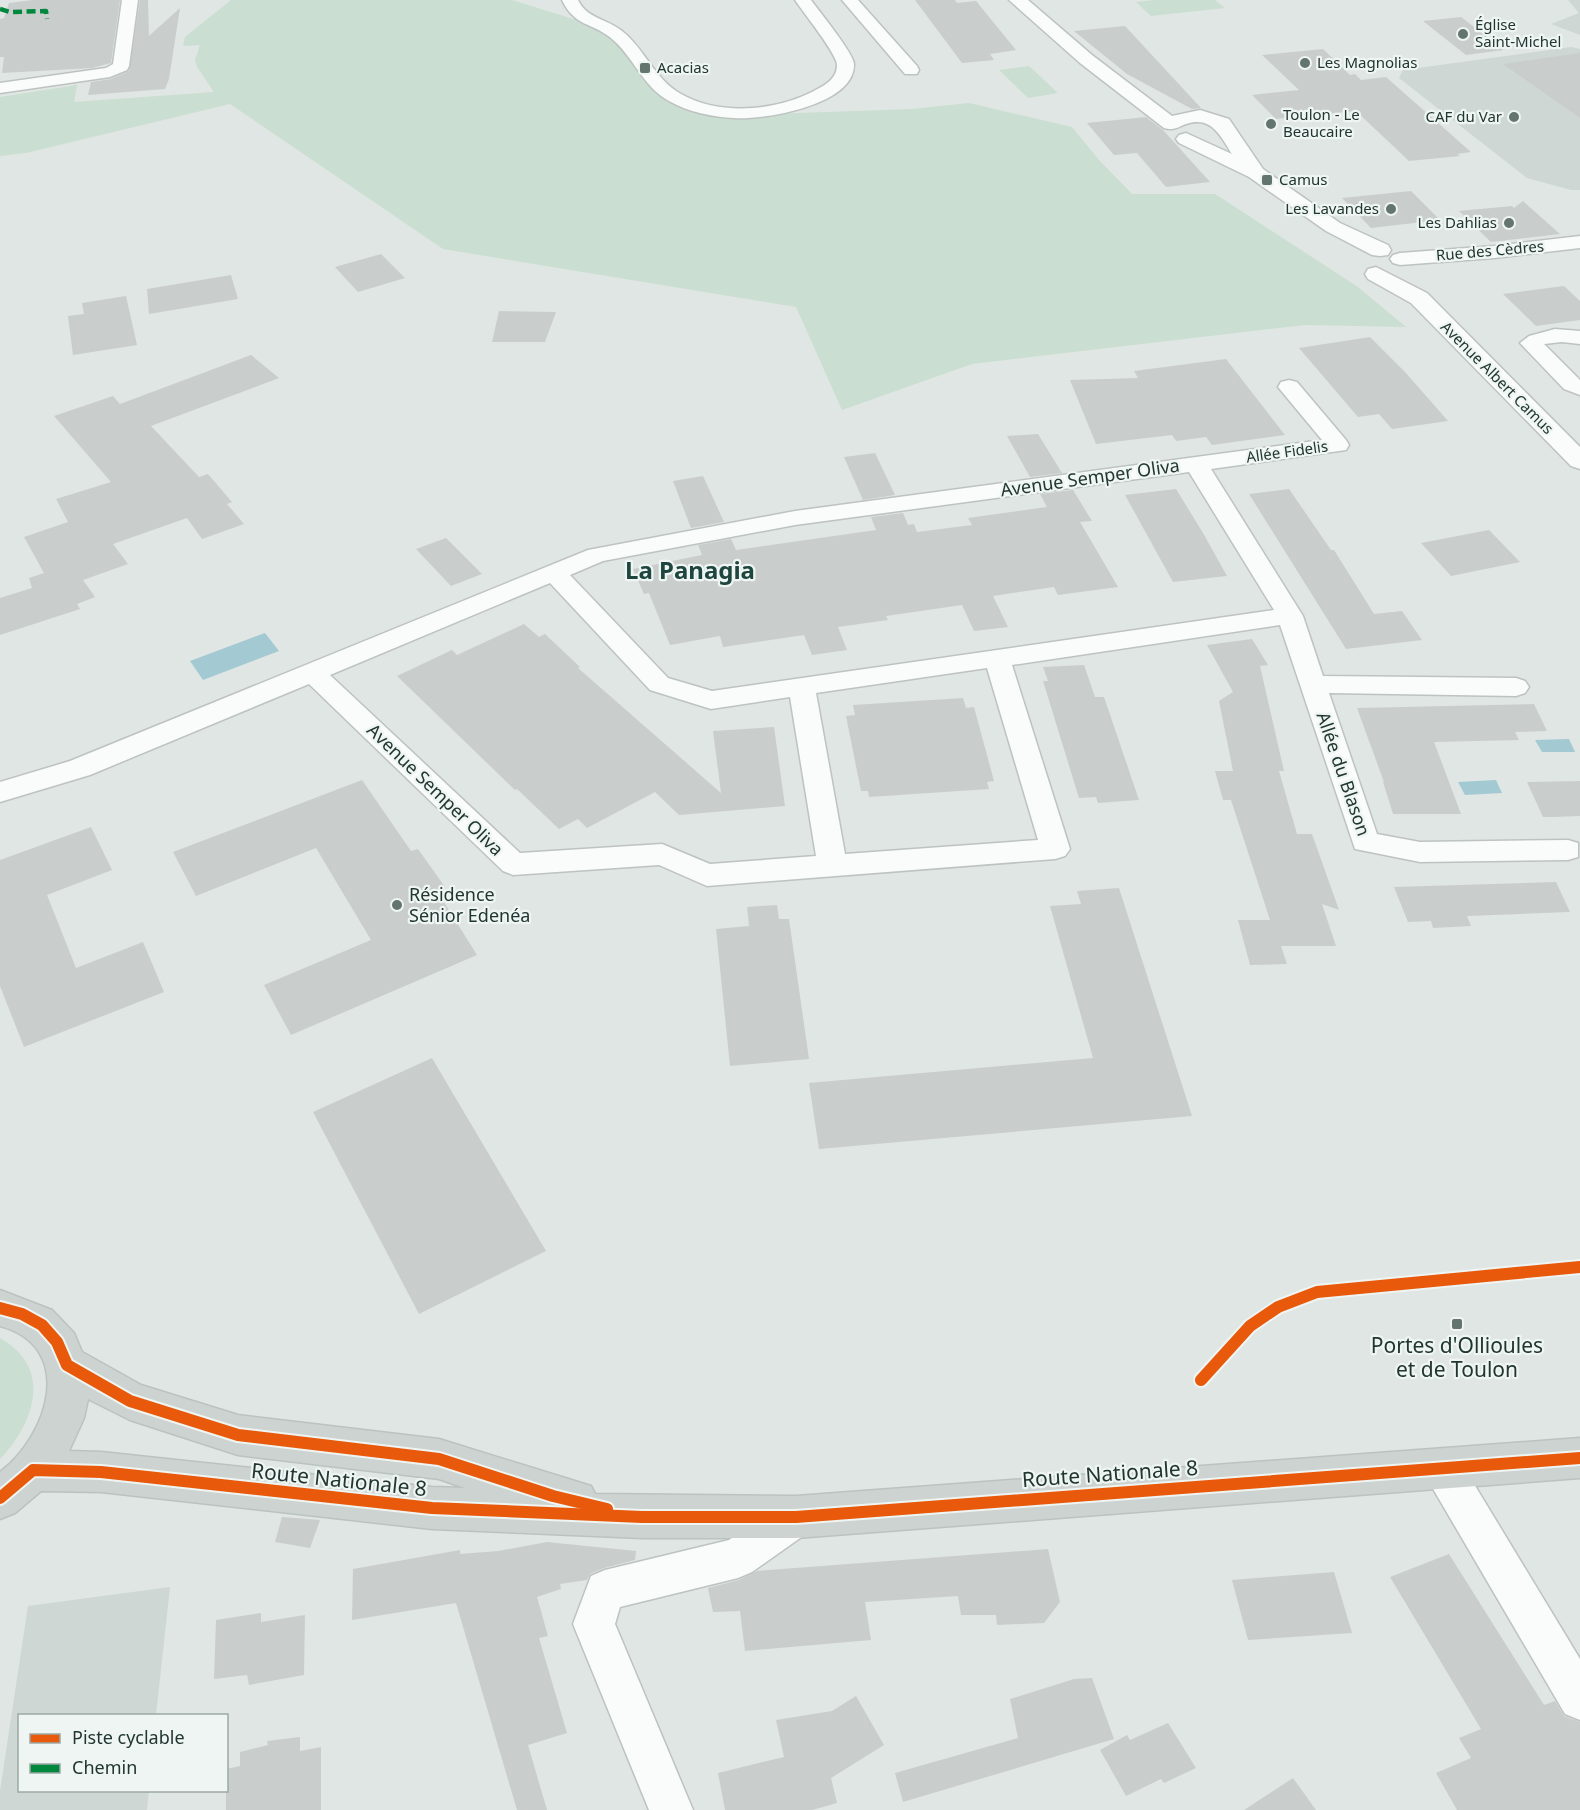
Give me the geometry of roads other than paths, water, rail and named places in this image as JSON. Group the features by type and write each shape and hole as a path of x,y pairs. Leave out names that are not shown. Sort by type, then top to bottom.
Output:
{"main road":[{"path":"0,1308 22,1314 42,1325 57,1342 67,1365 69,1389 64,1416 52,1443 33,1470 0,1498"},
{"name":"Route Nationale 8","path":"67,1365 130,1401 238,1435 439,1459 553,1496 642,1518"},
{"name":"Route Nationale 8","path":"33,1470 101,1472 432,1508 642,1518 796,1517 1580,1458"}],"street":[{"path":"0,88 110,72 121,66 130,0"},
{"path":"570,0 575,13 617,35 633,51 659,87 689,103 730,112 771,110 809,100 838,84 843,77 845,59 803,0"},
{"path":"850,0 911,70"},
{"path":"1018,0 1086,59 1141,99 1179,121 1203,117 1218,121 1224,125 1227,132 1225,136 1213,140 1186,139 1173,132 1179,121"},
{"name":"Avenue Albert Camus","path":"1227,132 1256,173"},
{"name":"Avenue Albert Camus","path":"1186,139 1256,173 1333,227 1393,260 1415,295 1580,461"},
{"name":"Avenue Albert Camus","path":"1333,227 1359,264 1415,295"},
{"name":"Rue des Cèdres","path":"1393,260 1580,242"},
{"path":"1358,251 1393,260 1359,264 1358,251"},
{"path":"1580,338 1564,335 1538,339 1531,343 1572,384 1580,388"},
{"name":"Allée Fidelis","path":"1196,464 1338,445 1289,387"},
{"name":"Avenue Semper Oliva","path":"0,792 80,768 597,555 795,518 1196,464 1290,616"},
{"path":"554,573 612,637 659,684 711,700 1290,616"},
{"name":"Allée du Blason","path":"1290,616 1365,842 1420,852 1568,850"},
{"name":"Avenue Semper Oliva","path":"313,673 513,864 662,854 707,875 1054,849 997,659"},
{"path":"1312,684 1516,687"},
{"path":"802,687 832,866"},
{"path":"1443,1469 1580,1699"},
{"path":"670,1810 594,1624 605,1590 738,1558 796,1517"}],"water":[{"path":"265,633 279,651 203,680 190,661"},
{"path":"1569,739 1575,752 1542,752 1535,740"},
{"path":"1496,780 1502,793 1465,795 1458,782"}],"place":[{"name":"Église Saint-Michel","path":"1463,34"},
{"name":"Les Magnolias","path":"1305,63"},
{"name":"Acacias","path":"645,68"},
{"name":"CAF du Var","path":"1514,117"},
{"name":"Toulon - Le Beaucaire","path":"1271,124"},
{"name":"Camus","path":"1267,180"},
{"name":"Les Lavandes","path":"1391,209"},
{"name":"Les Dahlias","path":"1509,223"},
{"name":"Résidence Sénior Edenéa","path":"397,905"},
{"name":"Portes d'Ollioules et de Toulon","path":"1457,1324"}],"district":[{"name":"La Panagia","path":"690,571"}]}
